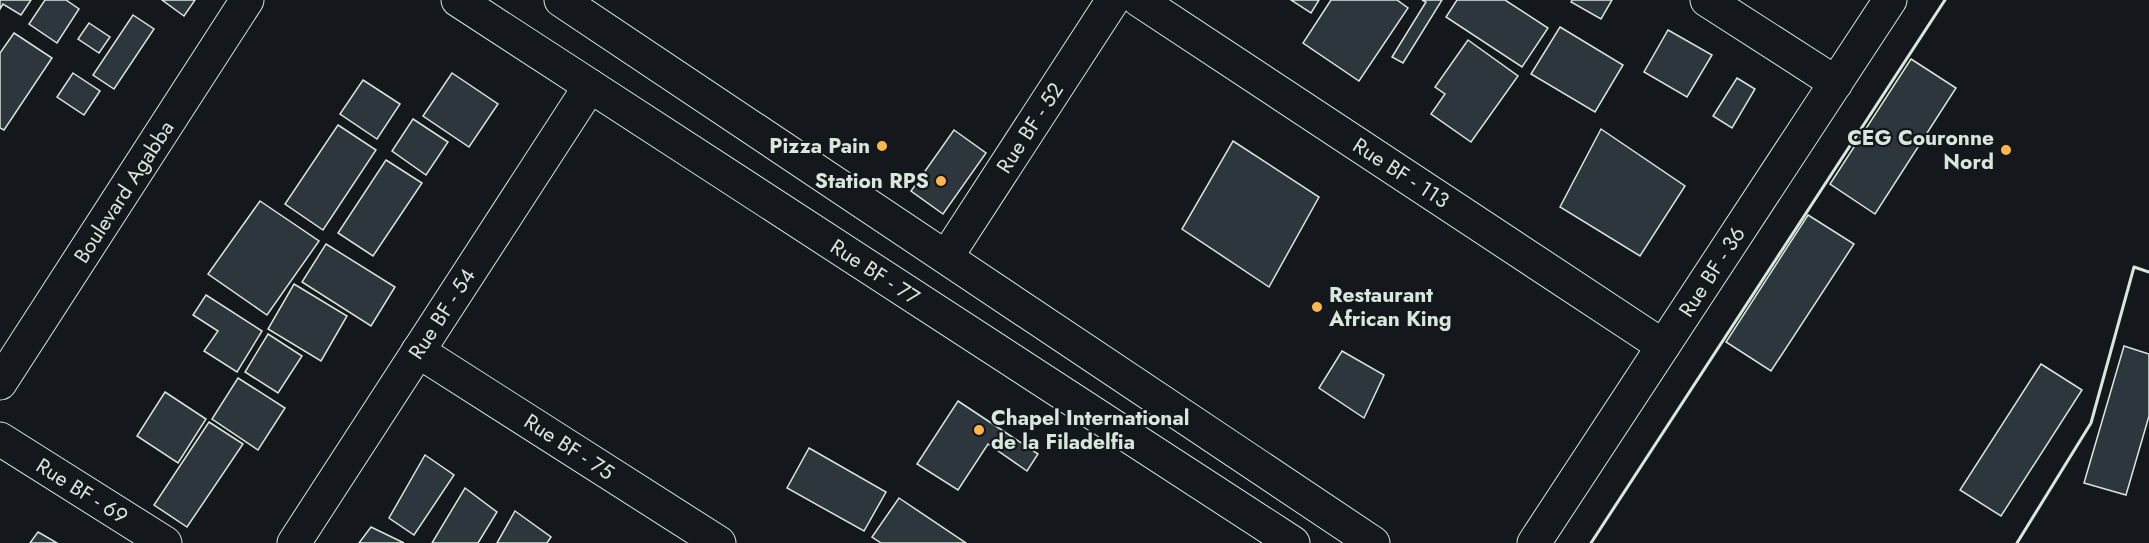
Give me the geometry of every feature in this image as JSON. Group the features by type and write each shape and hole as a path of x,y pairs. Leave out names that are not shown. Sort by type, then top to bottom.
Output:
{"street":[{"name":"Boulevard Agabba","path":"0,383 247,0"},
{"name":"Rue BF - 77","path":"458,0 1293,543"},
{"path":"561,0 1373,543"},
{"name":"Rue BF - 52","path":"947,256 1113,0"},
{"name":"Rue BF - 113","path":"1139,0 1664,346"},
{"path":"1707,0 1836,83"},
{"name":"Rue BF - 36","path":"1534,543 1890,0"},
{"name":"Rue BF - 54","path":"294,543 590,86"},
{"name":"Rue BF - 75","path":"418,351 719,543"},
{"name":"Rue BF - 69","path":"0,439 165,543"}],"building":[{"path":"0,0 31,0 21,15 3,4 0,9"},
{"path":"45,0 66,0 79,9 57,43 29,24"},
{"path":"162,0 195,0 184,16"},
{"path":"1291,0 1319,0 1311,13"},
{"path":"1331,0 1397,0 1408,8 1359,81 1303,43"},
{"path":"1422,0 1442,0 1403,63 1392,57 1426,2"},
{"path":"1457,0 1505,0 1548,28 1522,67 1446,17"},
{"path":"1572,0 1612,0 1601,19 1571,2"},
{"path":"133,15 154,29 114,89 93,75"},
{"path":"89,23 110,37 99,53 78,39"},
{"path":"1560,27 1623,65 1595,112 1531,74"},
{"path":"1668,30 1712,55 1687,97 1644,72"},
{"path":"14,33 52,58 4,130 0,128 0,53"},
{"path":"1468,40 1518,76 1471,142 1431,114 1445,94 1435,87"},
{"path":"1911,59 1956,88 1875,214 1830,184"},
{"path":"73,73 100,91 84,115 57,97"},
{"path":"452,73 498,104 469,147 423,116"},
{"path":"1737,78 1755,89 1732,128 1713,116"},
{"path":"363,80 400,104 377,139 340,114"},
{"path":"413,119 448,142 426,175 392,151"},
{"path":"338,125 376,150 323,230 285,204"},
{"path":"1601,129 1685,186 1640,256 1560,207"},
{"path":"954,130 986,153 943,214 911,191"},
{"path":"1233,141 1319,197 1269,287 1182,229"},
{"path":"386,160 422,183 373,256 338,233"},
{"path":"260,201 319,241 267,315 208,274"},
{"path":"1808,215 1854,244 1771,371 1726,342"},
{"path":"326,244 395,287 371,326 302,282"},
{"path":"294,284 347,316 321,361 268,329"},
{"path":"206,295 262,331 237,372 204,351 218,331 193,315"},
{"path":"268,334 302,356 278,393 245,372"},
{"path":"2124,346 2149,354 2149,416 2126,495 2084,483"},
{"path":"1342,351 1384,375 1364,418 1319,388"},
{"path":"2041,364 2082,390 2001,516 1960,490"},
{"path":"238,378 285,408 258,450 212,419"},
{"path":"165,392 206,419 178,463 137,436"},
{"path":"958,401 1038,454 1027,471 988,444 958,490 917,464"},
{"path":"209,422 243,444 187,527 154,505"},
{"path":"809,448 886,492 864,531 787,488"},
{"path":"425,455 454,475 414,535 389,518"},
{"path":"465,488 497,512 478,543 432,543"},
{"path":"899,498 966,543 881,543 872,537"},
{"path":"515,511 551,537 547,543 497,543"},
{"path":"371,527 404,543 359,543"},
{"path":"38,532 57,543 30,543"}],"wall":[{"path":"1591,543 1945,0"},
{"path":"2017,543 2091,423 2134,267 2149,272"}],"place":[{"name":"Pizza Pain","path":"882,146"},
{"name":"CEG Couronne Nord","path":"2006,150"},
{"name":"Station RPS","path":"941,181"},
{"name":"Restaurant African King","path":"1317,307"},
{"name":"Chapel International de la Filadelfia","path":"979,430"}]}
